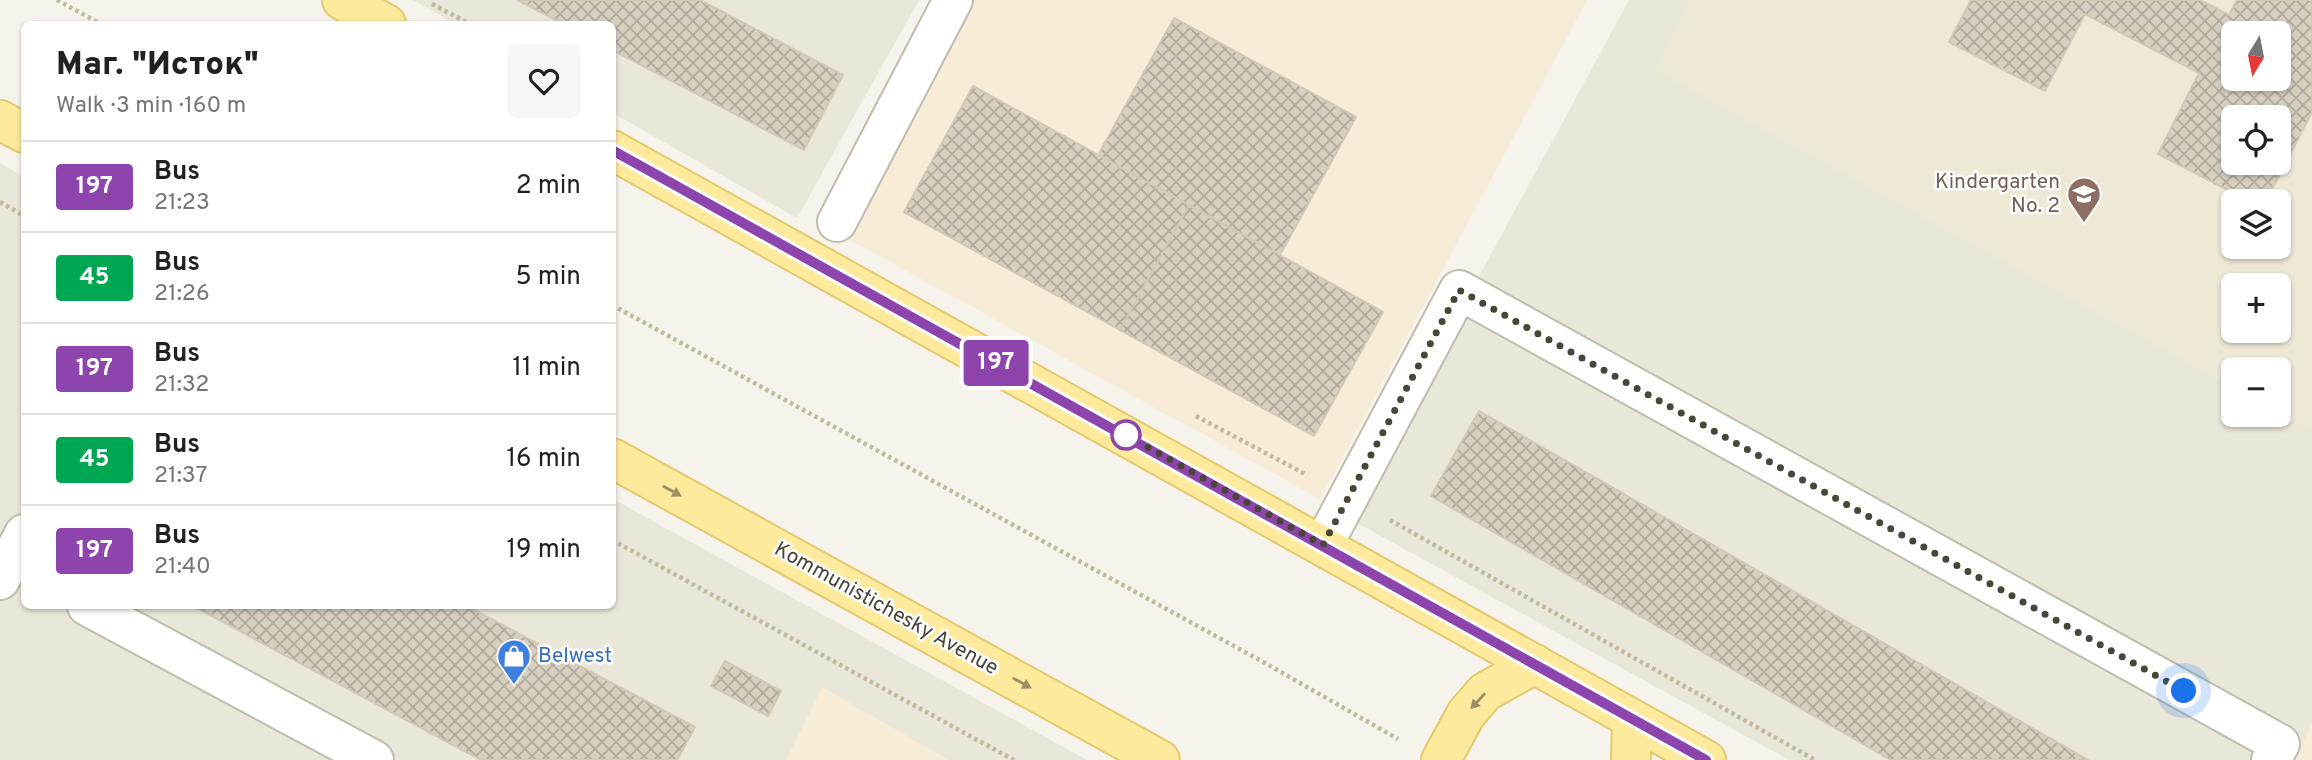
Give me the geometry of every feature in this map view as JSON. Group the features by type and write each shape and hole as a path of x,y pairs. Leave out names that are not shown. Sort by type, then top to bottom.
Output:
{"main road":[{"path":"342,0 380,21"},
{"path":"0,120 21,131"},
{"path":"616,152 1706,760"},
{"name":"Kommunistichesky Avenue","path":"616,460 1160,760"},
{"path":"1441,760 1466,714 1485,692 1535,664"},
{"path":"1631,760 1632,719"}],"lane":[{"path":"837,222 953,0"},
{"path":"1323,545 1459,290 2280,744 2272,760"},
{"path":"93,609 374,760"}],"path":[{"path":"57,0 96,21"},
{"path":"425,0 464,21"},
{"path":"0,202 21,214"},
{"path":"616,307 1399,739"},
{"path":"616,542 1014,760"}],"shaded area":[{"path":"413,0 919,0 797,218 616,115 616,21 451,21"},
{"path":"968,0 1587,0 1320,499 847,238"},
{"path":"1629,0 2312,0 2312,760 1789,760 1348,518"},
{"name":"Kindergarten No. 2","path":"1691,0 2312,0 2312,432 2291,420 2291,357 2221,357 2221,381 1655,70"},
{"path":"0,163 21,175 21,609 616,609 616,501 1087,760 0,760"},
{"path":"822,687 949,760 786,760"},
{"path":"2312,723 2312,760 2294,760"}],"building":[{"path":"517,0 700,0 843,75 804,150 616,52 616,21 558,21"},
{"path":"1971,0 2200,0 2229,15 2237,0 2312,0 2312,112 2291,153 2291,105 2221,105 2221,175 2279,175 2272,189 2226,189 2158,154 2199,73 2085,14 2045,91 1949,42"},
{"path":"1174,18 1356,117 1280,255 1098,155"},
{"path":"973,86 1189,205 1120,330 904,212"},
{"path":"1189,205 1383,312 1314,436 1120,330"},
{"path":"1479,411 2088,760 1891,760 1431,496"},
{"path":"199,609 473,609 695,727 677,760 481,760"},
{"path":"725,661 781,691 768,716 711,686"}],"bus line":[{"name":"197","path":"616,152 1706,760"}],"place":[{"name":"Kindergarten No. 2","path":"2084,224"},
{"name":"Belwest","path":"514,686"}],"route":[{"path":"1126,435 1323,545 1459,290 2184,691"}]}
